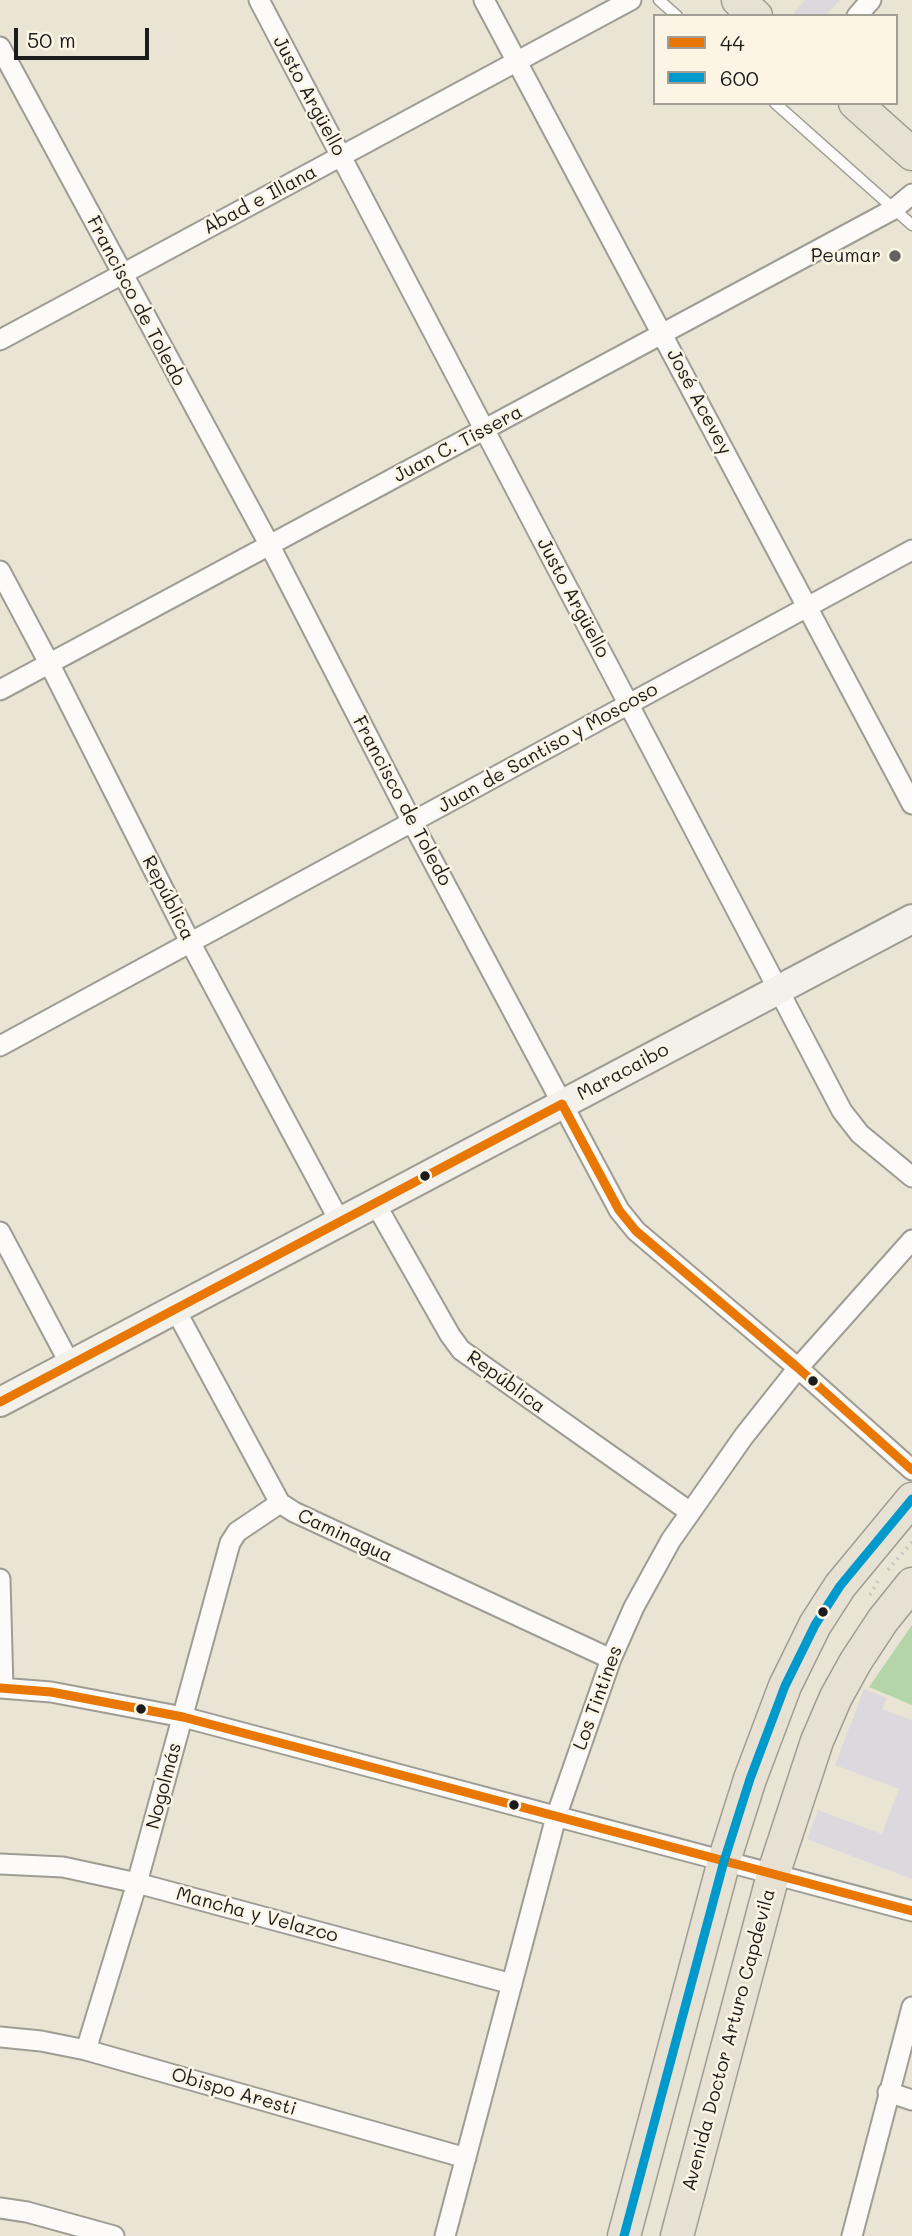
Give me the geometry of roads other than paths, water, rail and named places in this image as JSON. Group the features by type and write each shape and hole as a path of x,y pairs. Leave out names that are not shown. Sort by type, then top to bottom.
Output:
{"main road":[{"path":"738,0 754,14"},
{"path":"857,105 912,154"},
{"name":"Maracaibo","path":"0,1402 912,919"},
{"path":"624,2236 724,1861 750,1779 785,1686 815,1625 840,1586 912,1499"},
{"name":"Avenida Doctor Arturo Capdevila","path":"677,2236 773,1875 817,1741 836,1697 883,1620 912,1584"}],"street":[{"name":"Justo Argüello","path":"259,0 851,1125 912,1177"},
{"name":"José Acevey","path":"484,0 912,804"},
{"name":"Abad e Illana","path":"0,340 631,0"},
{"path":"859,14 871,0"},
{"name":"Francisco de Toledo","path":"0,47 121,275 269,544 412,822 619,1210 636,1231 798,1368 912,1470"},
{"name":"Juan C. Tissera","path":"0,690 894,209 912,194"},
{"name":"Juan de Santiso y Moscoso","path":"0,1046 912,550"},
{"name":"República","path":"0,571 190,942 340,1222"},
{"name":"República","path":"375,1203 461,1350 690,1512"},
{"path":"0,1232 71,1364"},
{"name":"Los Tintines","path":"447,2236 556,1817 611,1659 634,1607 690,1512 744,1436 798,1368 912,1240"},
{"name":"Caminagua","path":"175,1309 280,1503 294,1512 611,1659"},
{"name":"Nogolmás","path":"86,2050 137,1883 230,1543 237,1532 280,1503"},
{"path":"0,1579 1,1688 61,1693 183,1717 912,1911"},
{"name":"Mancha y Velazco","path":"0,1864 63,1867 137,1883 512,1984"},
{"path":"852,2236 912,2007"},
{"name":"Obispo Aresti","path":"0,2037 86,2050 466,2158"},
{"path":"888,2092 912,2100"},
{"path":"0,2208 27,2212 114,2236"}],"lane":[{"path":"659,0 675,14"},
{"path":"777,105 912,225"}],"place":[{"name":"Peumar","path":"895,256"}]}
